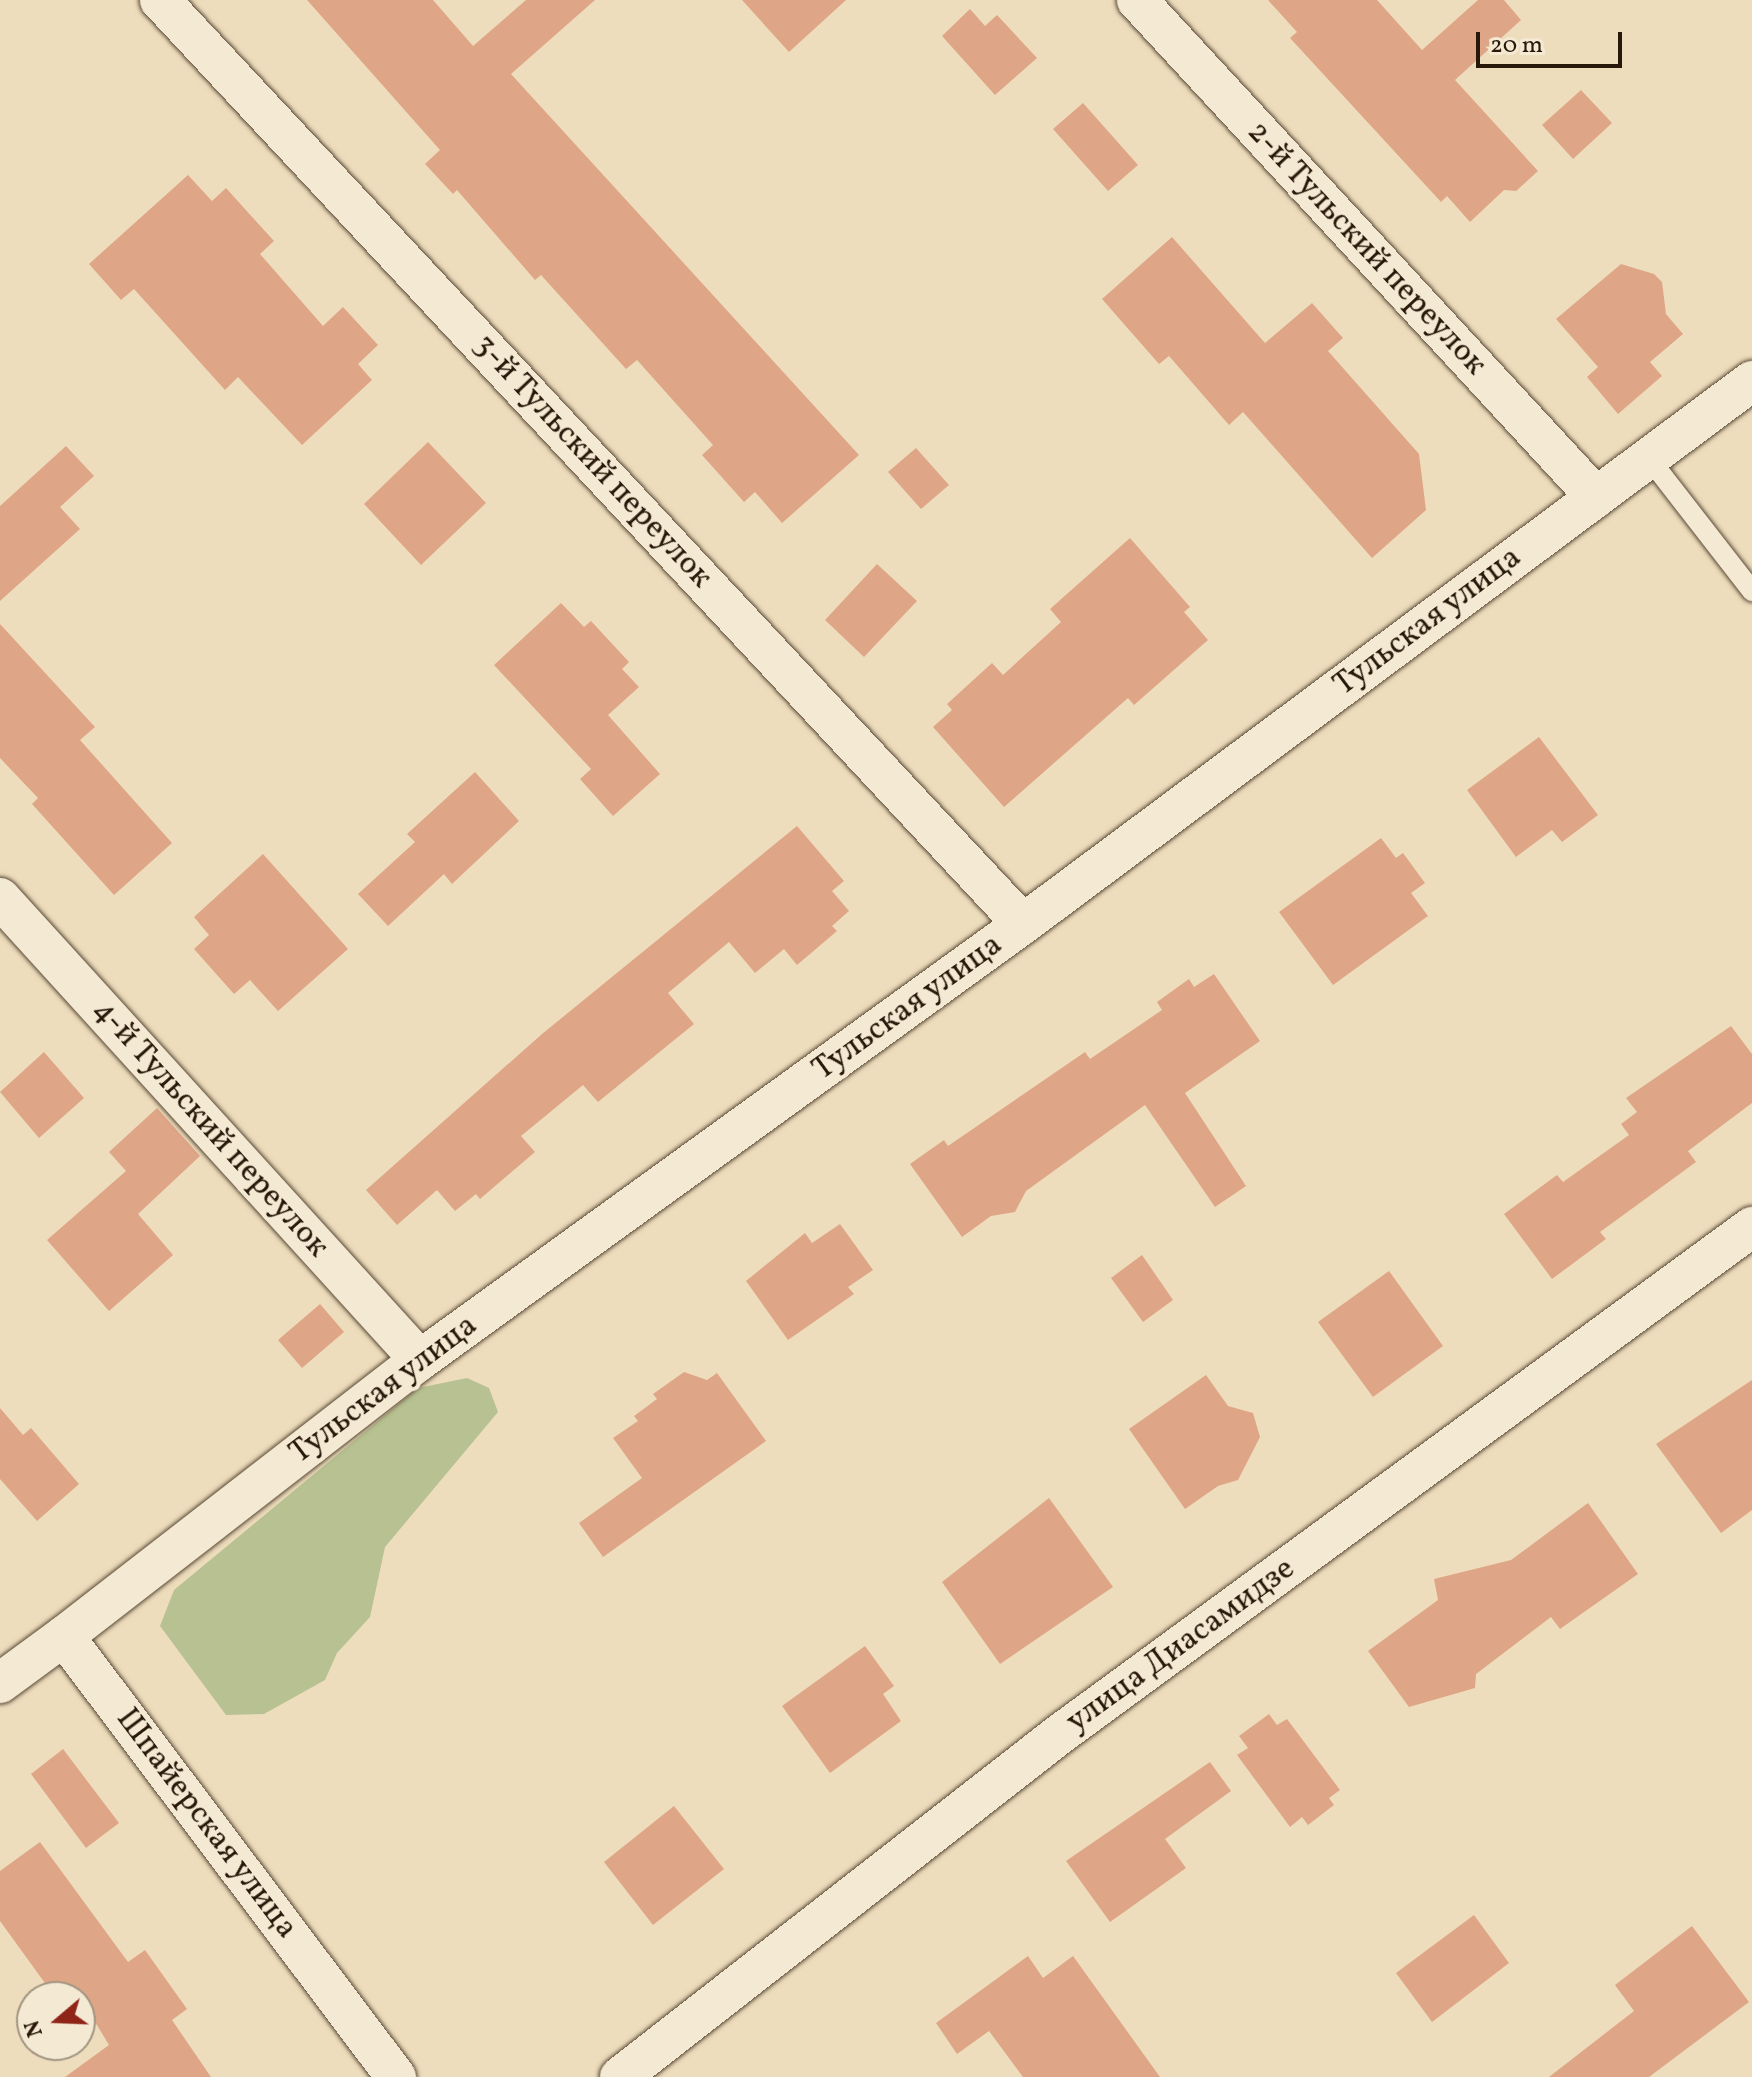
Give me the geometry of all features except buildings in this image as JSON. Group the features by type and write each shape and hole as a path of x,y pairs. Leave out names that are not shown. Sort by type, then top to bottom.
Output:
{"street":[{"name":"3-й Тульский переулок","path":"160,0 1023,924"},
{"name":"2-й Тульский переулок","path":"1137,0 1596,497"},
{"name":"Тульская улица","path":"64,1636 420,1360 1023,924 1752,381"},
{"name":"4-й Тульский переулок","path":"0,898 420,1360"},
{"name":"улица Диасамидзе","path":"620,2077 1060,1734 1752,1227"},
{"path":"0,1683 64,1636"},
{"name":"Шпайерская улица","path":"64,1636 396,2077"}],"lane":[{"path":"1648,457 1752,591"}],"green space":[{"path":"467,1378 489,1388 498,1412 385,1547 370,1617 337,1653 325,1680 264,1714 226,1715 160,1626 174,1590 418,1388"}]}
